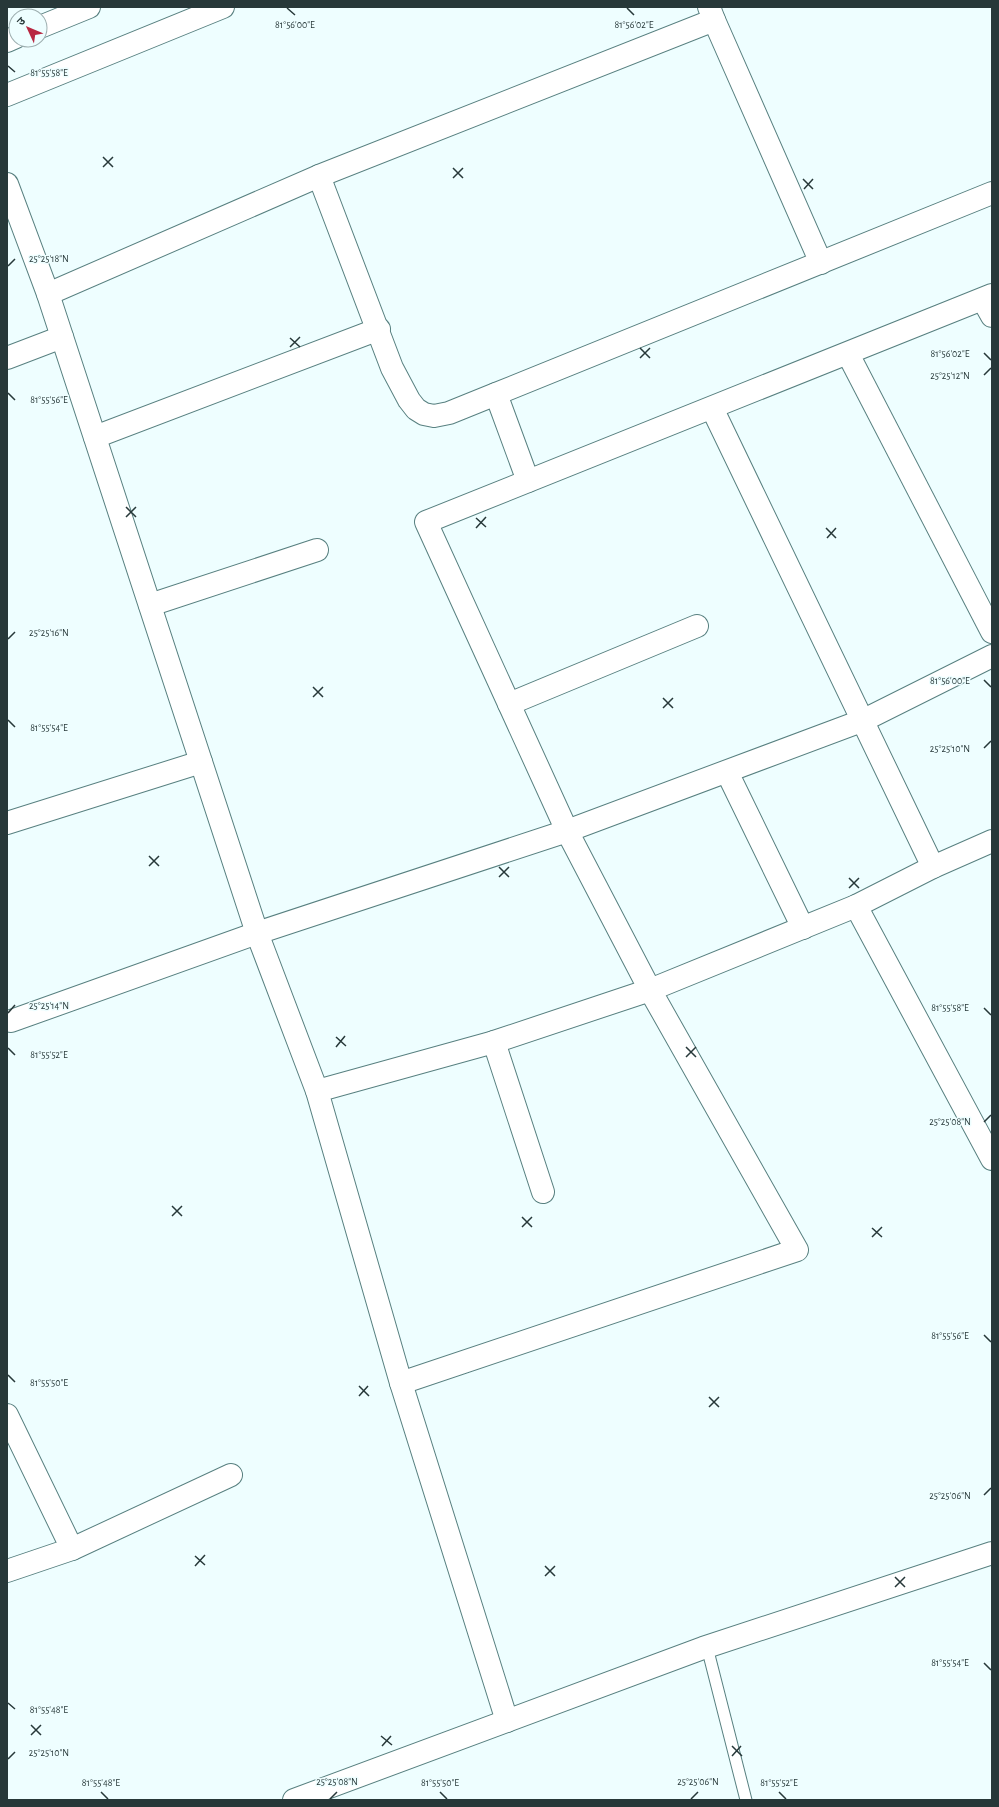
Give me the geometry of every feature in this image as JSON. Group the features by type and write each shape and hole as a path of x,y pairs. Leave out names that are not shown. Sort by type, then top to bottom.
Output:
{"street":[{"path":"48,24 89,7"},
{"path":"7,95 223,7"},
{"path":"48,294 319,176 711,14 821,263"},
{"path":"319,176 392,368 409,400 416,409 424,414 434,416 449,413 992,193"},
{"path":"7,184 48,294 257,933 317,1091 401,1383 507,1721"},
{"path":"401,1383 797,1250 650,990 567,831 426,522 848,354 989,304"},
{"path":"95,437 378,329"},
{"path":"7,358 62,337"},
{"path":"848,354 992,632"},
{"path":"496,394 528,481"},
{"path":"712,408 864,720 933,867"},
{"path":"150,605 317,550"},
{"path":"509,704 697,626"},
{"path":"11,1021 257,933 567,831 727,772 864,720 992,656"},
{"path":"7,823 201,762"},
{"path":"727,772 803,928"},
{"path":"317,1091 494,1042 650,990 856,906 933,867 992,841"},
{"path":"856,906 991,1152"},
{"path":"494,1042 543,1192"},
{"path":"7,1415 72,1549"},
{"path":"7,1571 72,1549 231,1475"},
{"path":"294,1800 707,1647 992,1553"}],"lane":[{"path":"707,1647 746,1800"}]}
